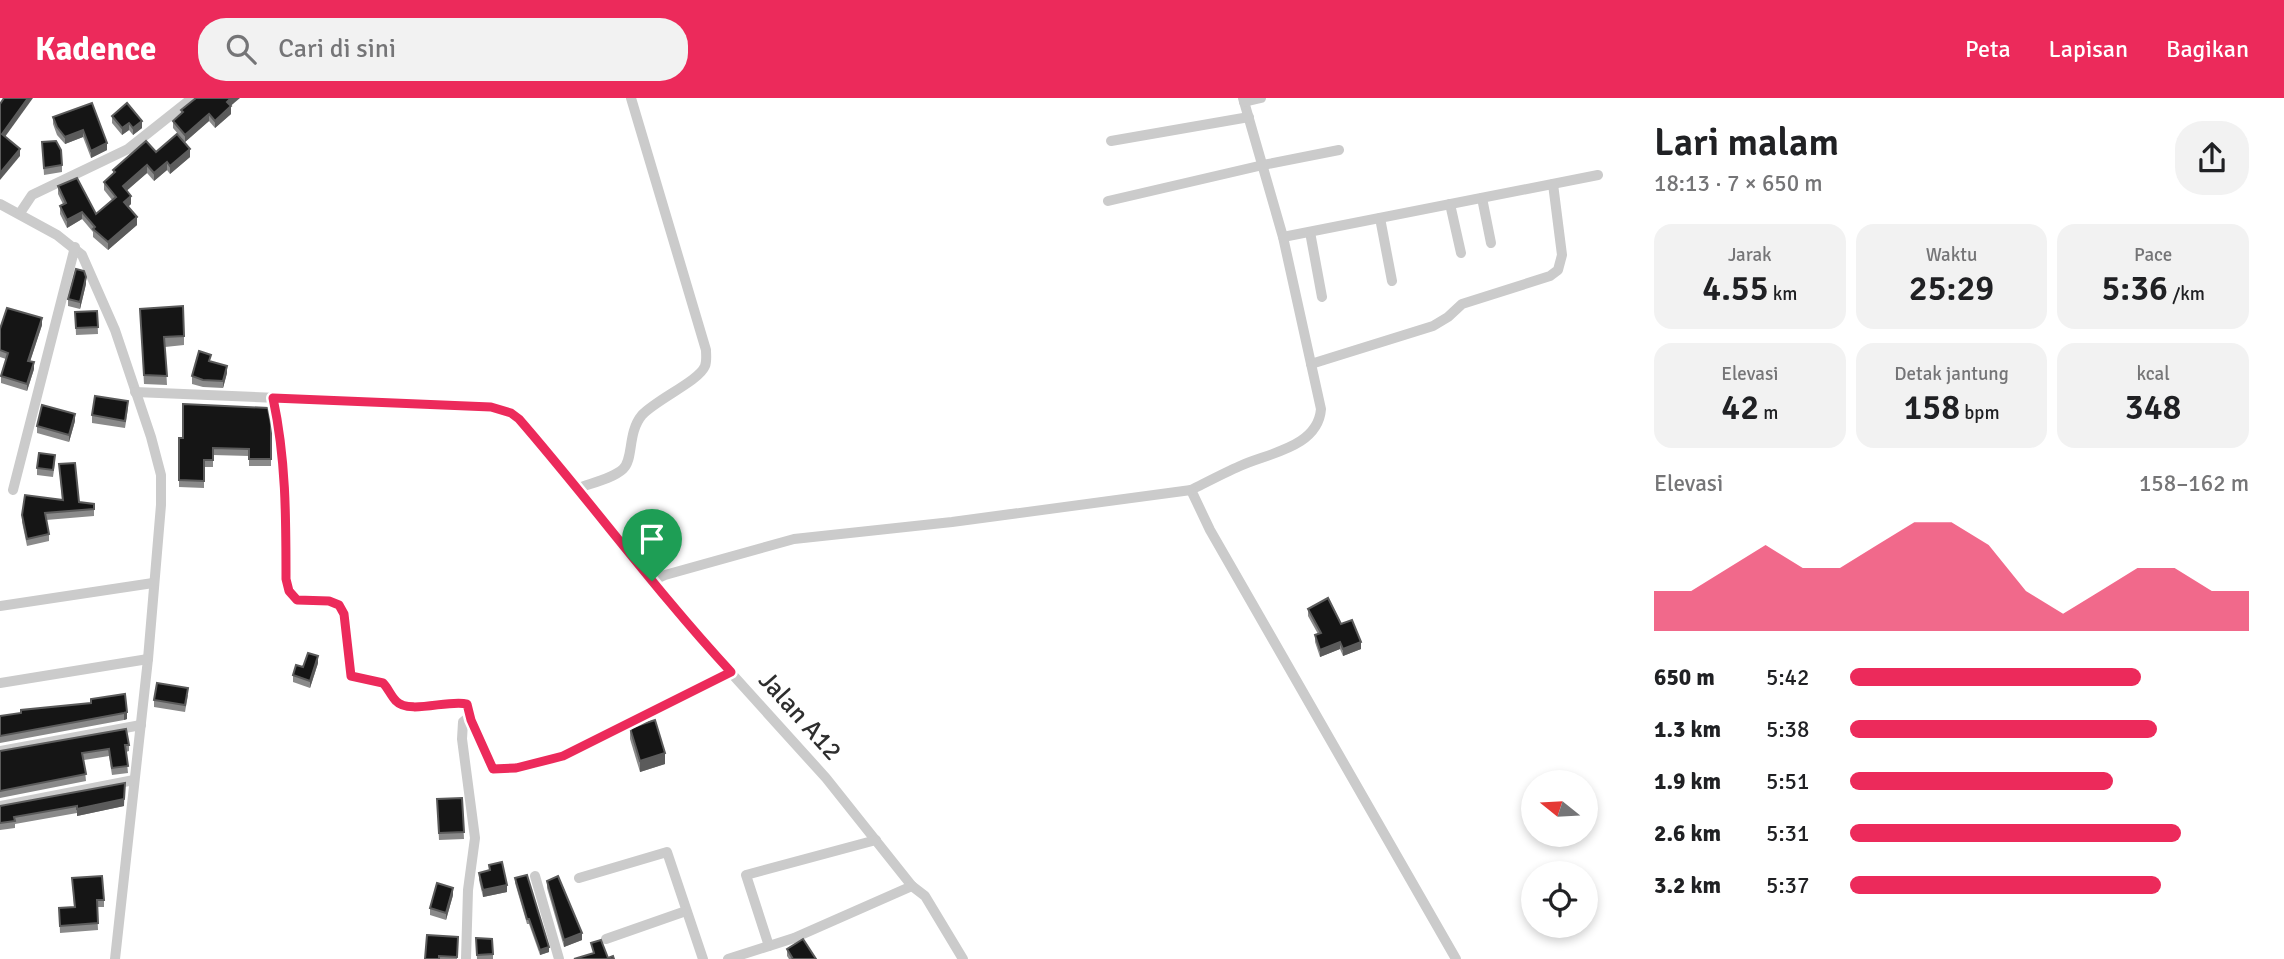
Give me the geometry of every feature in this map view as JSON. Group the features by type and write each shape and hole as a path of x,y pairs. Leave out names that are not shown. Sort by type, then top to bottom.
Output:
{"street":[{"path":"578,488 624,468 628,462 634,427 640,418 658,400 696,377 705,366 706,360 706,349 631,98"},
{"path":"652,581 665,575 794,540 1191,490 1241,466 1296,445 1309,435 1320,419 1321,409 1283,237 1244,100 1261,98"},
{"path":"20,213 32,195 128,149 191,99"},
{"path":"1111,141 1249,117"},
{"path":"1108,201 1339,150"},
{"path":"1283,237 1598,175"},
{"path":"1311,364 1433,326 1462,304 1550,276 1558,270 1562,255 1553,184"},
{"path":"1482,198 1491,243"},
{"path":"0,204 20,213 75,247 82,255 115,330 151,437 160,475 161,505 148,659 114,959"},
{"path":"1450,204 1461,253"},
{"path":"1380,218 1392,281"},
{"path":"1310,232 1322,298"},
{"path":"13,490 75,247"},
{"name":"Jalan A12","path":"135,392 501,409 519,419 652,581 825,778 912,886 925,896 963,959"},
{"path":"273,398 279,424 286,491 286,579 289,591 297,600 329,601 339,605 344,614 351,676 383,683 396,701 405,707 467,704 471,720 493,769 516,768 563,756 731,672"},
{"path":"1191,490 1210,530 1456,959"},
{"path":"0,606 153,583"},
{"path":"0,683 148,659"},
{"path":"466,959 468,890 475,838 462,740 463,722 468,718 471,720"},
{"path":"0,751 141,725"},
{"path":"0,806 134,780"},
{"path":"769,946 746,875 876,840"},
{"path":"579,878 667,852 703,959"},
{"path":"535,876 559,959"},
{"path":"728,959 794,938 912,886"},
{"path":"606,939 687,911"}],"building":[{"path":"4,98 28,98 2,134 20,149 0,173 0,104"},
{"path":"196,98 231,98 227,102 231,106 215,121 209,114 185,135 173,121 183,112 181,110"},
{"path":"92,103 107,143 91,151 83,130 65,137 53,117"},
{"path":"127,103 142,121 133,128 129,123 122,128 112,116"},
{"path":"177,134 190,149 170,166 167,162 154,173 147,165 123,186 131,196 124,202 137,217 108,242 93,229 95,227 82,212 67,220 60,206 66,203 58,186 77,178 96,214 116,197 104,182 115,172 113,170 146,141 156,152"},
{"path":"56,141 61,150 62,165 44,168 42,142"},
{"path":"76,269 84,271 86,277 80,302 68,299"},
{"path":"183,306 184,336 164,337 167,376 144,375 140,309"},
{"path":"7,308 42,318 28,361 34,362 27,384 1,376 8,353 0,350 0,329"},
{"path":"97,311 98,327 76,328 75,312"},
{"path":"199,351 211,355 209,361 227,366 223,381 203,380 192,376"},
{"path":"95,396 128,401 125,421 92,415"},
{"path":"183,404 268,408 271,459 249,459 249,449 213,448 213,460 204,460 204,481 179,480 179,438 183,438"},
{"path":"42,405 75,414 69,435 37,426"},
{"path":"39,453 55,455 53,470 37,468"},
{"path":"75,463 79,502 94,504 94,509 45,513 49,534 27,539 22,515 25,495 63,500 59,464"},
{"path":"1328,598 1341,624 1352,620 1361,642 1343,649 1340,642 1320,650 1315,635 1321,633 1308,609"},
{"path":"308,653 318,656 310,681 293,675 296,665 303,667"},
{"path":"157,683 188,688 185,705 154,700"},
{"path":"125,694 127,712 0,736 0,716 21,713 21,710 91,703 91,699"},
{"path":"655,720 665,753 640,761 630,728"},
{"path":"126,729 129,745 125,745 128,766 112,768 109,749 82,753 86,774 0,791 0,751"},
{"path":"125,783 124,799 77,809 77,806 14,817 15,821 0,823 0,806"},
{"path":"462,798 464,832 439,833 437,799"},
{"path":"502,862 507,885 483,890 479,873 490,870 489,865"},
{"path":"527,875 549,947 540,950 527,919 515,878"},
{"path":"102,876 104,900 97,900 98,923 60,926 59,908 75,907 72,878"},
{"path":"558,876 582,933 564,940 547,881"},
{"path":"437,883 453,888 446,913 430,908"},
{"path":"427,935 458,937 457,957 439,956 439,959 425,959"},
{"path":"476,938 492,939 493,954 477,955"},
{"path":"803,939 816,959 793,959 787,949"},
{"path":"601,940 608,958 613,956 614,959 574,959 594,953 591,943"}],"route":[{"path":"273,398 491,407 511,413 578,488 652,581 731,672 563,756 516,768 493,769 471,720 467,704 458,702 405,707 396,701 383,683 351,676 344,614 339,605 329,601 297,600 289,591 286,579 286,491 279,424 273,398"}]}
